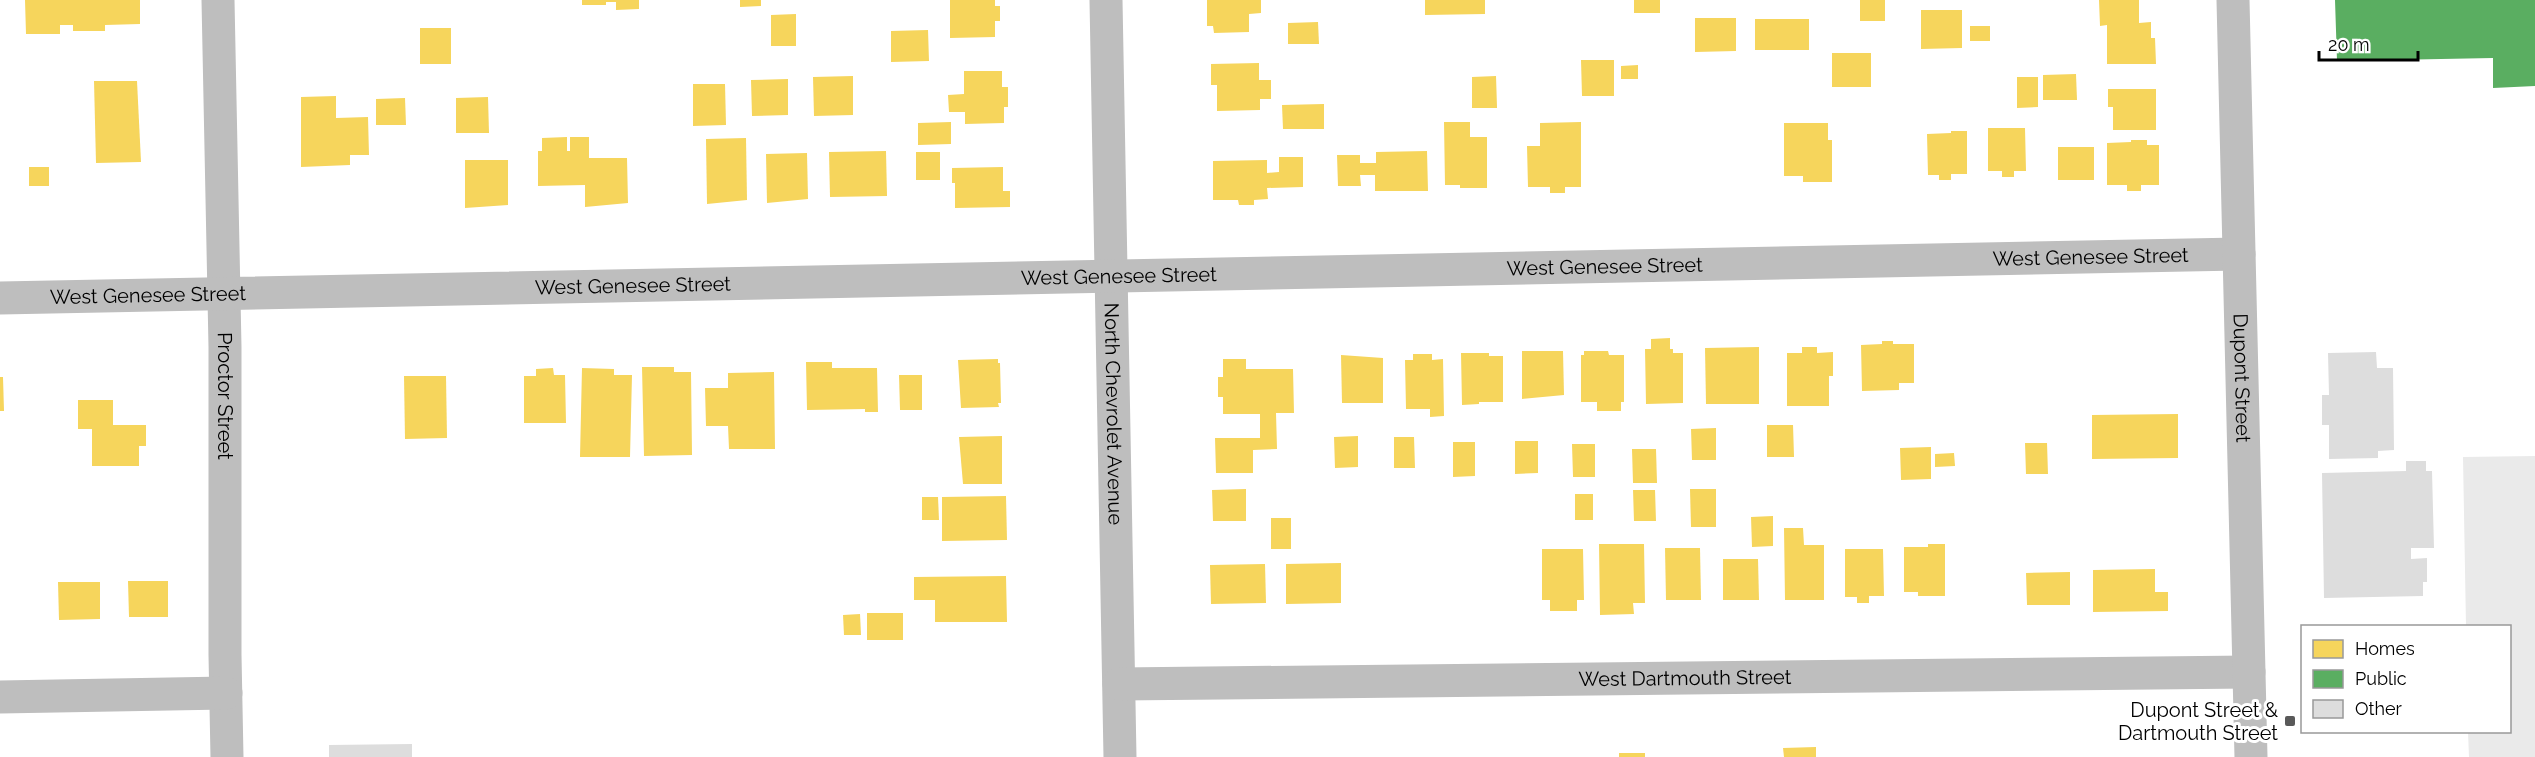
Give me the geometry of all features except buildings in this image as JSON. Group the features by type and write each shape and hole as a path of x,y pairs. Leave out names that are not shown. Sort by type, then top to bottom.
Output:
{"street":[{"name":"Proctor Street","path":"218,0 224,294 227,757"},
{"name":"North Chevrolet Avenue","path":"1106,0 1120,757"},
{"name":"Dupont Street","path":"2233,0 2251,757"},
{"name":"West Genesee Street","path":"0,298 2239,254"},
{"name":"West Dartmouth Street","path":"1119,684 2249,672"},
{"path":"0,697 226,693"}],"shaded area":[{"path":"2535,456 2535,757 2469,757 2468,733 2511,733 2511,625 2466,625 2463,457"}],"place":[{"name":"Dupont Street & Dartmouth Street","path":"2290,721"}]}
